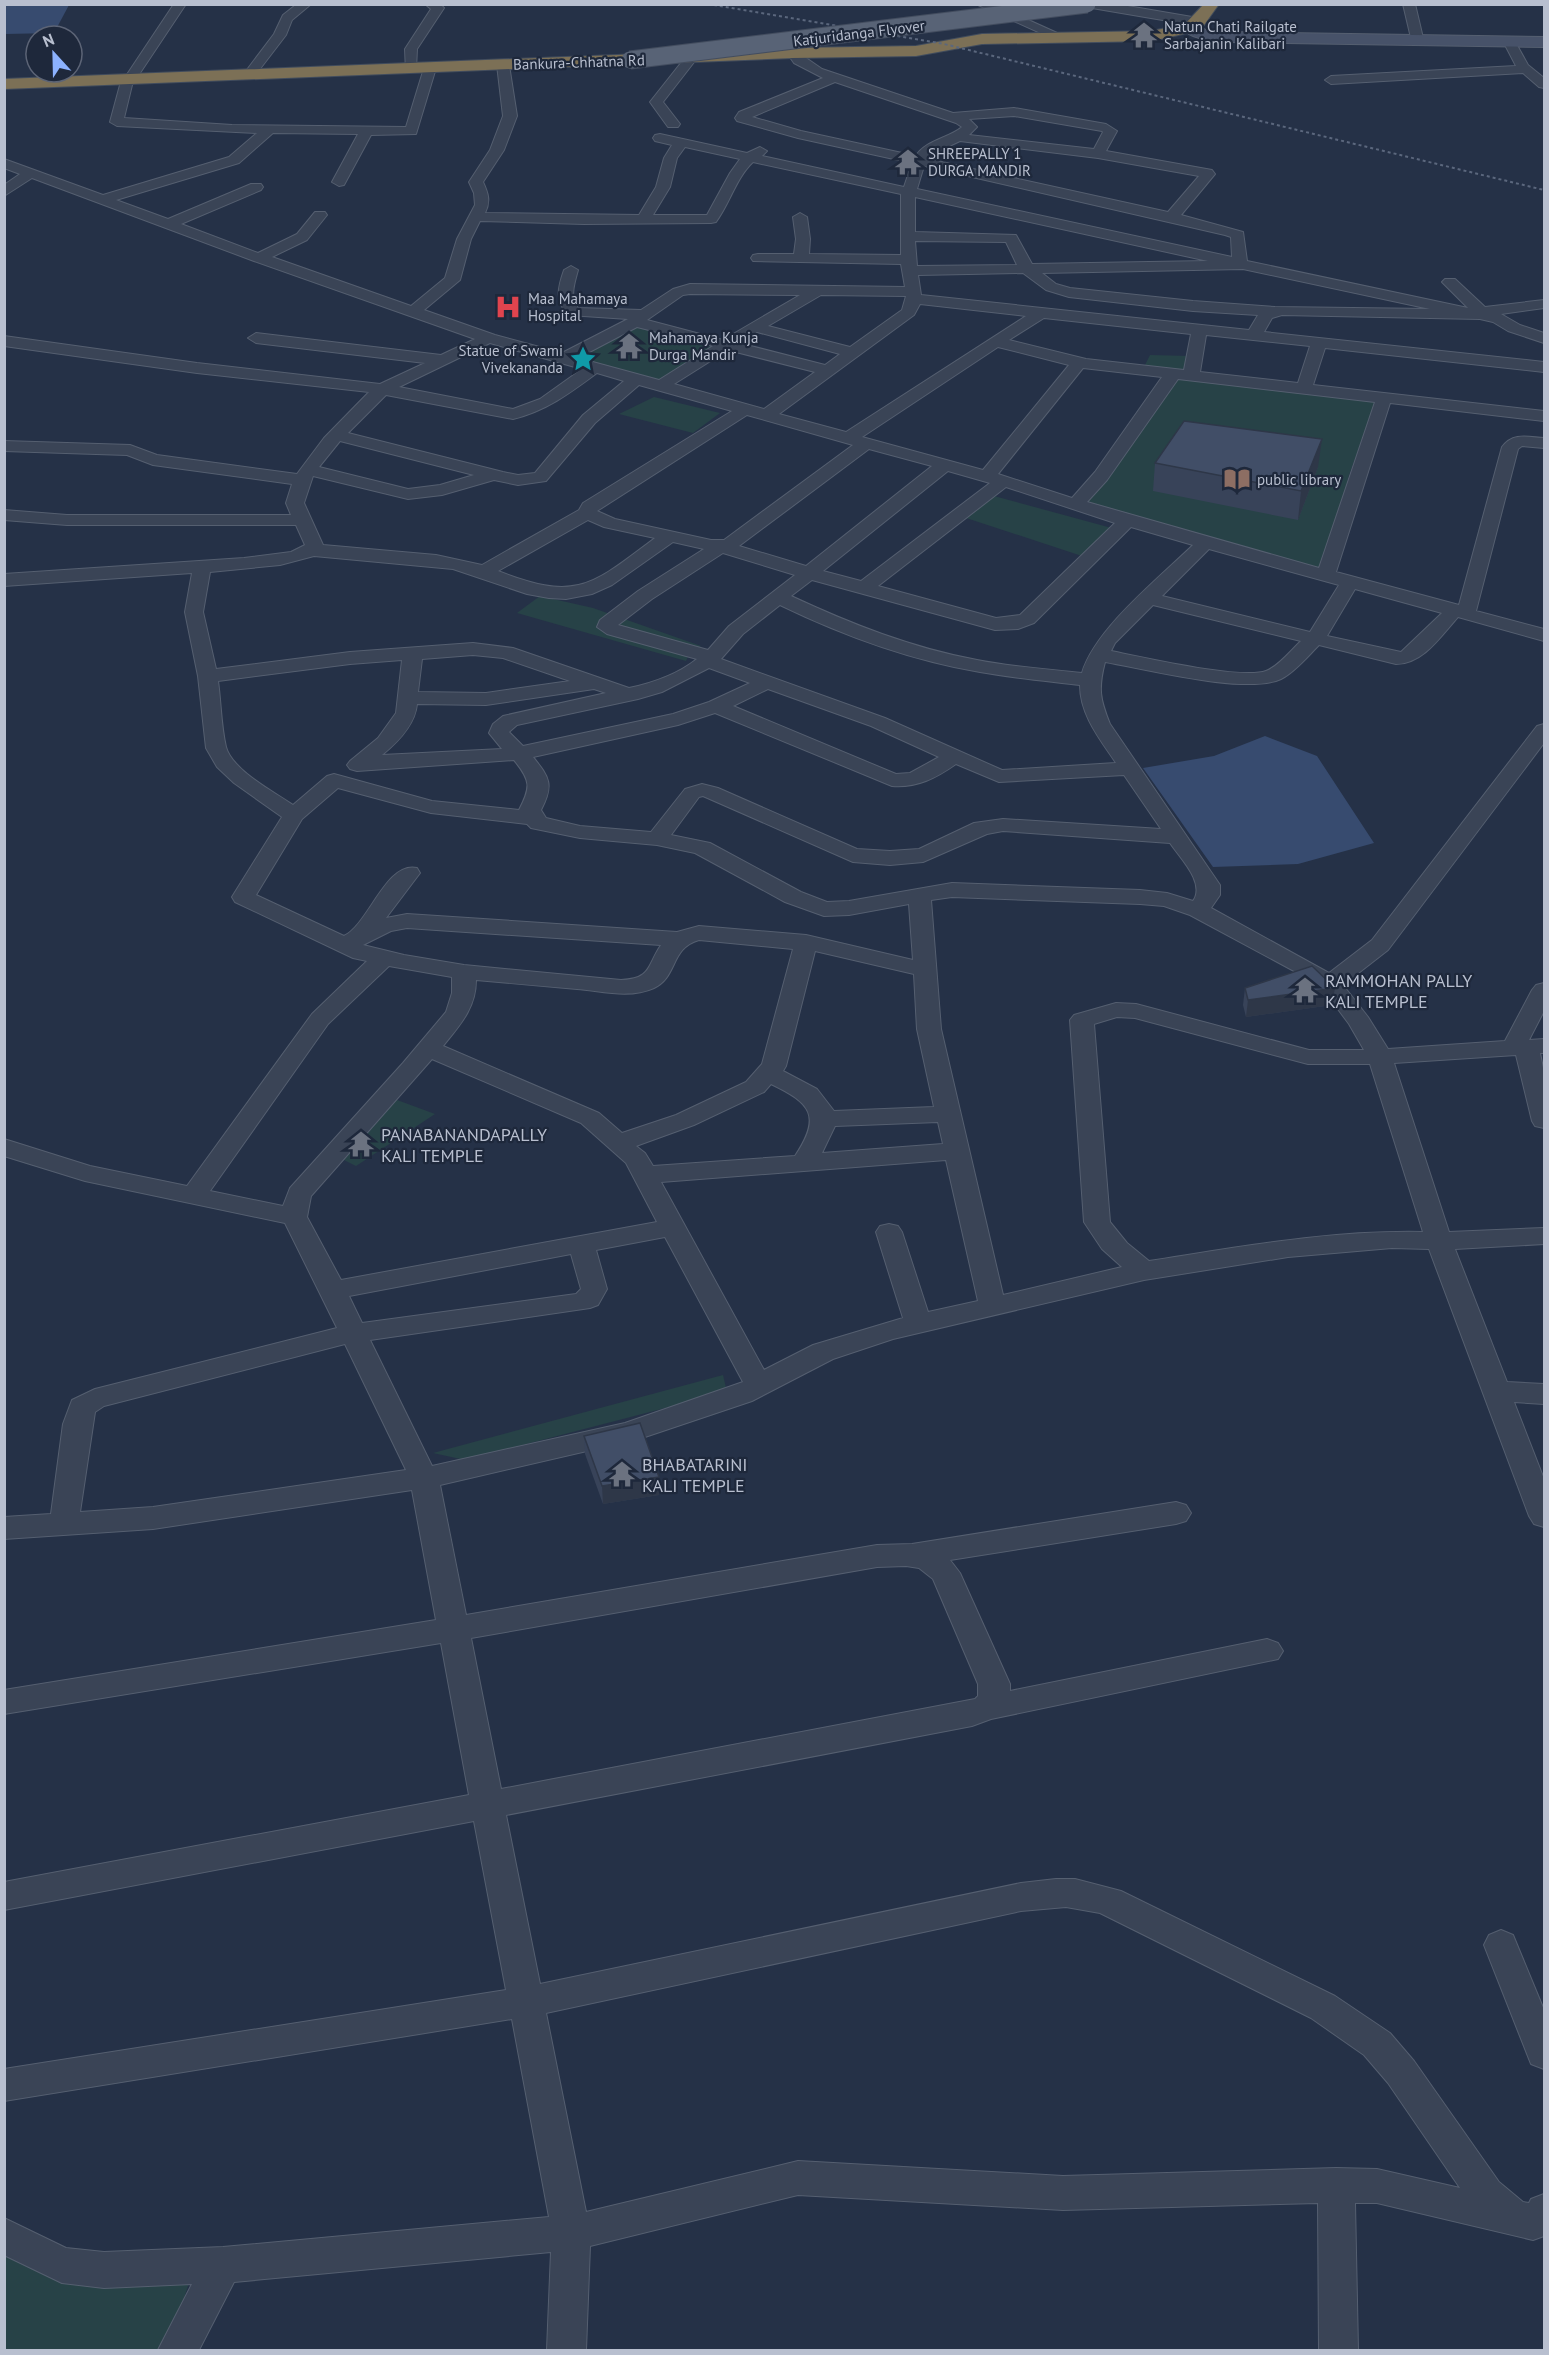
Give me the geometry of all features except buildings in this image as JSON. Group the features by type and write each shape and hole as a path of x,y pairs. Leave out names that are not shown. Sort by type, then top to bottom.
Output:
{"highway":[{"path":"1194,25 1212,4"},
{"name":"Bankura-Chhatna Rd","path":"4,84 793,53 895,52 982,39 1152,36 1194,25"}],"main road":[{"name":"Katjuridanga Flyover","path":"630,60 1087,4"}],"street":[{"path":"180,4 130,79 116,120 120,123 268,130 407,132 413,130 430,68"},
{"path":"410,69 411,49 438,8 431,4"},
{"path":"982,4 1060,37"},
{"path":"1092,4 1194,25 1205,35 1545,42"},
{"path":"1409,4 1417,38"},
{"path":"249,75 280,35 287,18 304,5"},
{"path":"1509,41 1526,69 1545,84"},
{"path":"765,416 902,319 913,306 914,295 907,236 908,193 919,160 925,152 958,137 970,127 966,122 833,78 806,65 793,53"},
{"path":"673,124 656,102 692,57"},
{"path":"413,312 452,280 464,239 482,205 481,193 476,182 497,150 510,116 503,65"},
{"path":"1331,80 1526,69"},
{"path":"833,78 742,117 798,134 1236,233 1240,265"},
{"path":"950,117 1014,112 1106,128 1110,131 1098,154"},
{"path":"104,199 234,160 268,130"},
{"path":"339,182 366,131"},
{"path":"476,217 711,219 726,198 739,166 747,157 798,134"},
{"path":"958,137 1098,154 1207,173 1172,218"},
{"path":"660,138 1240,265 1478,313 1498,318 1514,328 1545,338"},
{"path":"643,220 664,186 666,166 681,143"},
{"path":"4,163 260,258 489,338 995,479 1127,521 1545,635"},
{"path":"4,192 31,172"},
{"path":"169,224 256,187"},
{"path":"260,258 302,237 320,214"},
{"path":"800,218 803,239 801,258"},
{"path":"907,236 1011,237 1027,269 1052,287 1069,292 1193,306 1273,311 1356,312 1447,326 1478,313 1545,304"},
{"path":"758,258 1027,269 1240,265"},
{"path":"571,270 565,298 567,306 574,312 640,318 723,346 829,371"},
{"path":"1450,282 1478,313"},
{"path":"563,360 640,318 678,292 690,289 819,290 914,295 1198,330 1545,367"},
{"path":"659,387 754,327 819,290"},
{"path":"1254,336 1266,315 1273,311"},
{"path":"847,439 1042,312"},
{"path":"1342,345 1356,312"},
{"path":"1514,328 1545,325"},
{"path":"1439,356 1447,326"},
{"path":"754,327 855,352"},
{"path":"1076,504 1182,375 1198,330"},
{"path":"256,338 444,360"},
{"path":"312,550 315,547 296,502 306,475 337,435 382,389 489,338"},
{"path":"4,341 382,389 513,414 525,412 542,404 593,368"},
{"path":"996,342 1091,365"},
{"path":"1304,388 1319,343"},
{"path":"285,378 321,346"},
{"path":"864,588 995,479 1078,363 1545,416"},
{"path":"337,435 493,475 519,480 540,477 589,418 635,380"},
{"path":"1326,574 1384,398"},
{"path":"484,571 587,513 589,507 606,495 672,457 744,410"},
{"path":"1149,599 1383,656 1405,658 1460,612 1510,447 1518,441 1545,442"},
{"path":"865,444 734,543 721,546 645,595 607,624 607,627 710,659 897,730 999,776 1130,768"},
{"path":"4,446 130,450 153,460 306,475 408,494 442,490 493,475"},
{"path":"943,466 736,630 710,659 655,688 510,720 500,728 499,734 535,773 539,783 538,793 530,810 533,818 539,823 580,832 657,839 702,848 793,897 824,909 849,908 920,895 975,890 1167,900 1198,910 1315,973 1330,984 1360,1022 1380,1057 1439,1241 1545,1516"},
{"path":"587,513 610,523 721,546 809,573 995,624 1018,624 1027,619 1127,521"},
{"path":"4,515 67,520 303,520"},
{"path":"4,580 202,567 296,557 312,550 441,562 484,571 539,593 578,592 598,586 670,536"},
{"path":"1198,910 1209,895 1209,885 1100,724 1090,698 1090,680 1098,655 1107,640 1206,542"},
{"path":"202,567 194,612 208,676 216,748 224,763 241,779 294,815"},
{"path":"1098,655 1236,679 1260,679 1276,674 1316,638 1351,581"},
{"path":"778,597 853,631 946,659 1090,680"},
{"path":"208,676 327,660 473,649 506,652 631,695"},
{"path":"413,653 406,713 391,736 380,748 334,780 294,815 243,897 354,941 383,959 464,972 619,986 646,983 655,978 672,944 678,939"},
{"path":"359,763 518,754 666,722 716,706 768,682"},
{"path":"407,698 486,699 596,683"},
{"path":"716,706 892,780 913,781 924,777 954,756"},
{"path":"1330,984 1380,945 1545,730"},
{"path":"334,780 431,807 533,818"},
{"path":"657,839 693,793 702,790 853,855 890,858 923,855 982,828 1004,825 1177,837"},
{"path":"354,941 409,873"},
{"path":"920,895 929,1029 992,1305"},
{"path":"354,941 385,925 418,921 678,939 699,933 806,942 850,950 925,969"},
{"path":"619,1143 685,1120 755,1087 774,1066 806,942"},
{"path":"195,1194 320,1018 383,959"},
{"path":"464,972 464,993 457,1013 310,1178 299,1194 294,1217 424,1478 571,2233 567,2350"},
{"path":"1545,990 1528,1047 1545,1121"},
{"path":"1144,1271 1115,1248 1103,1234 1097,1222 1082,1020 1116,1010 1136,1011 1290,1054 1330,1059 1528,1047"},
{"path":"428,1048 590,1118 636,1159 759,1386"},
{"path":"768,1073 816,1099 823,1110 822,1131 804,1161"},
{"path":"824,1119 949,1114"},
{"path":"4,1147 85,1173 195,1194 294,1217"},
{"path":"645,1174 957,1152"},
{"path":"332,1290 673,1227"},
{"path":"889,1232 918,1323"},
{"path":"4,1528 153,1518 424,1478 629,1432 742,1394 823,1352 918,1323 1144,1271 1288,1248 1392,1240 1439,1241 1545,1236"},
{"path":"64,1524 82,1407 95,1399 353,1333 580,1302 588,1299 594,1289 582,1245"},
{"path":"1496,1391 1545,1394"},
{"path":"4,1702 454,1629 877,1556 913,1555 1176,1513"},
{"path":"913,1555 933,1560 945,1573 994,1684 994,1700 986,1708"},
{"path":"4,1896 972,1714 986,1708 1267,1651"},
{"path":"4,2085 526,2002 1022,1897 1052,1892 1080,1892 1109,1901 1323,2007 1359,2031 1377,2044 1401,2072 1486,2194 1513,2217 1541,2220"},
{"path":"1501,1945 1545,2053"},
{"path":"4,2235 62,2265 82,2269 223,2265 571,2233 798,2178 1064,2193 1336,2185 1377,2186 1541,2220"},
{"path":"1336,2185 1339,2350"},
{"path":"178,2350 223,2265"}],"green space":[{"path":"635,324 719,347 656,389 568,359"},
{"path":"1150,355 1190,356 1187,374 1143,369"},
{"path":"1179,377 1377,400 1349,475 1340,517 1320,578 1077,509"},
{"path":"654,397 720,413 693,433 619,414"},
{"path":"983,493 1119,530 1085,557 957,515"},
{"path":"540,596 593,608 701,646 690,652 686,661 517,613"},
{"path":"389,1097 435,1114 356,1166 332,1154"},
{"path":"723,1375 727,1392 465,1460 433,1453"},
{"path":"5,2243 191,2276 168,2350 5,2350"}],"water":[{"path":"5,4 69,5 59,24 24,24 24,34 5,34"},
{"path":"1265,736 1317,756 1374,843 1298,864 1213,867 1143,768 1214,756"}],"railway":[{"path":"708,4 944,44 1544,190"}],"place":[{"name":"Natun Chati Railgate Sarbajanin Kalibari","path":"1144,35"},
{"name":"SHREEPALLY 1 DURGA MANDIR","path":"908,162"},
{"name":"Maa Mahamaya Hospital","path":"508,307"},
{"name":"Mahamaya Kunja Durga Mandir","path":"629,346"},
{"name":"Statue of Swami Vivekananda","path":"583,359"},
{"name":"public library","path":"1237,479"},
{"name":"RAMMOHAN PALLY KALI TEMPLE","path":"1305,990"},
{"name":"PANABANANDAPALLY KALI TEMPLE","path":"361,1144"},
{"name":"BHABATARINI KALI TEMPLE","path":"622,1474"}]}
